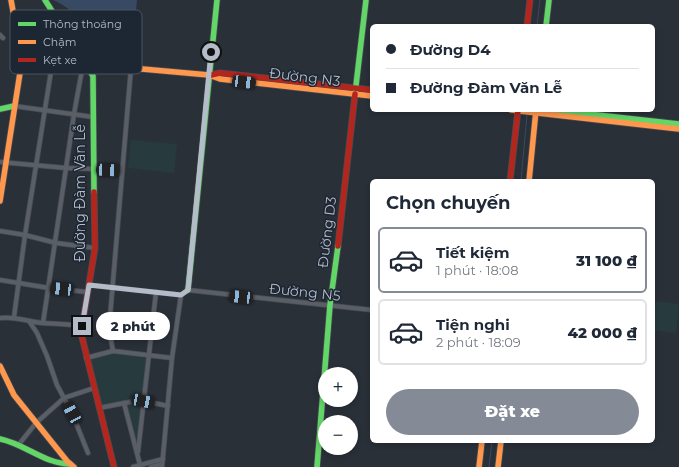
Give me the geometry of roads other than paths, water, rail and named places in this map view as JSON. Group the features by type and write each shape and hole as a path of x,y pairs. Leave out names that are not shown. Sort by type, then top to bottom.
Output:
{"street":[{"path":"11,0 13,10"},
{"name":"Đường Đàm Văn Lễ","path":"45,0 51,10"},
{"path":"89,285 181,295 188,290 208,75 217,0"},
{"name":"Đường D3","path":"316,467 330,305 366,0"},
{"path":"527,24 530,0"},
{"path":"546,24 549,0"},
{"name":"Đường N3","path":"142,69 208,75 220,73 355,91 370,95"},
{"path":"0,201 2,162 20,74"},
{"path":"14,317 35,166 50,74"},
{"path":"43,323 81,74"},
{"name":"Đường Đàm Văn Lễ","path":"92,74 95,248 81,333 114,467"},
{"path":"113,351 108,328 130,74"},
{"name":"Đường N3","path":"355,91 370,90"},
{"path":"0,109 14,106 93,117"},
{"path":"510,179 518,112"},
{"path":"529,179 535,112 625,121 679,124"},
{"path":"566,112 679,129"},
{"path":"2,162 94,170 121,170"},
{"path":"0,231 25,235 56,244 95,248"},
{"path":"0,280 49,288 87,292"},
{"name":"Đường N5","path":"188,290 370,310"},
{"path":"138,452 156,292"},
{"path":"162,464 172,358 181,295"},
{"path":"0,318 14,317 43,323 82,326"},
{"path":"29,321 37,333 57,385 72,413 88,453"},
{"path":"86,358 113,351 172,358"},
{"path":"0,368 14,395 72,465"},
{"path":"20,443 36,423 64,398 94,388"},
{"path":"99,408 140,400 168,406"},
{"path":"124,403 138,452 140,465"},
{"path":"0,439 20,443 51,461 62,465 72,465"},
{"path":"479,467 482,443"},
{"path":"498,467 501,443"},
{"path":"133,467 140,465 162,464"},
{"path":"151,467 162,464"}],"water":[{"path":"53,0 137,0 136,10 70,10"}],"waterway":[{"path":"537,24 540,0"},
{"path":"521,179 527,115"},
{"path":"489,467 492,443"}]}
